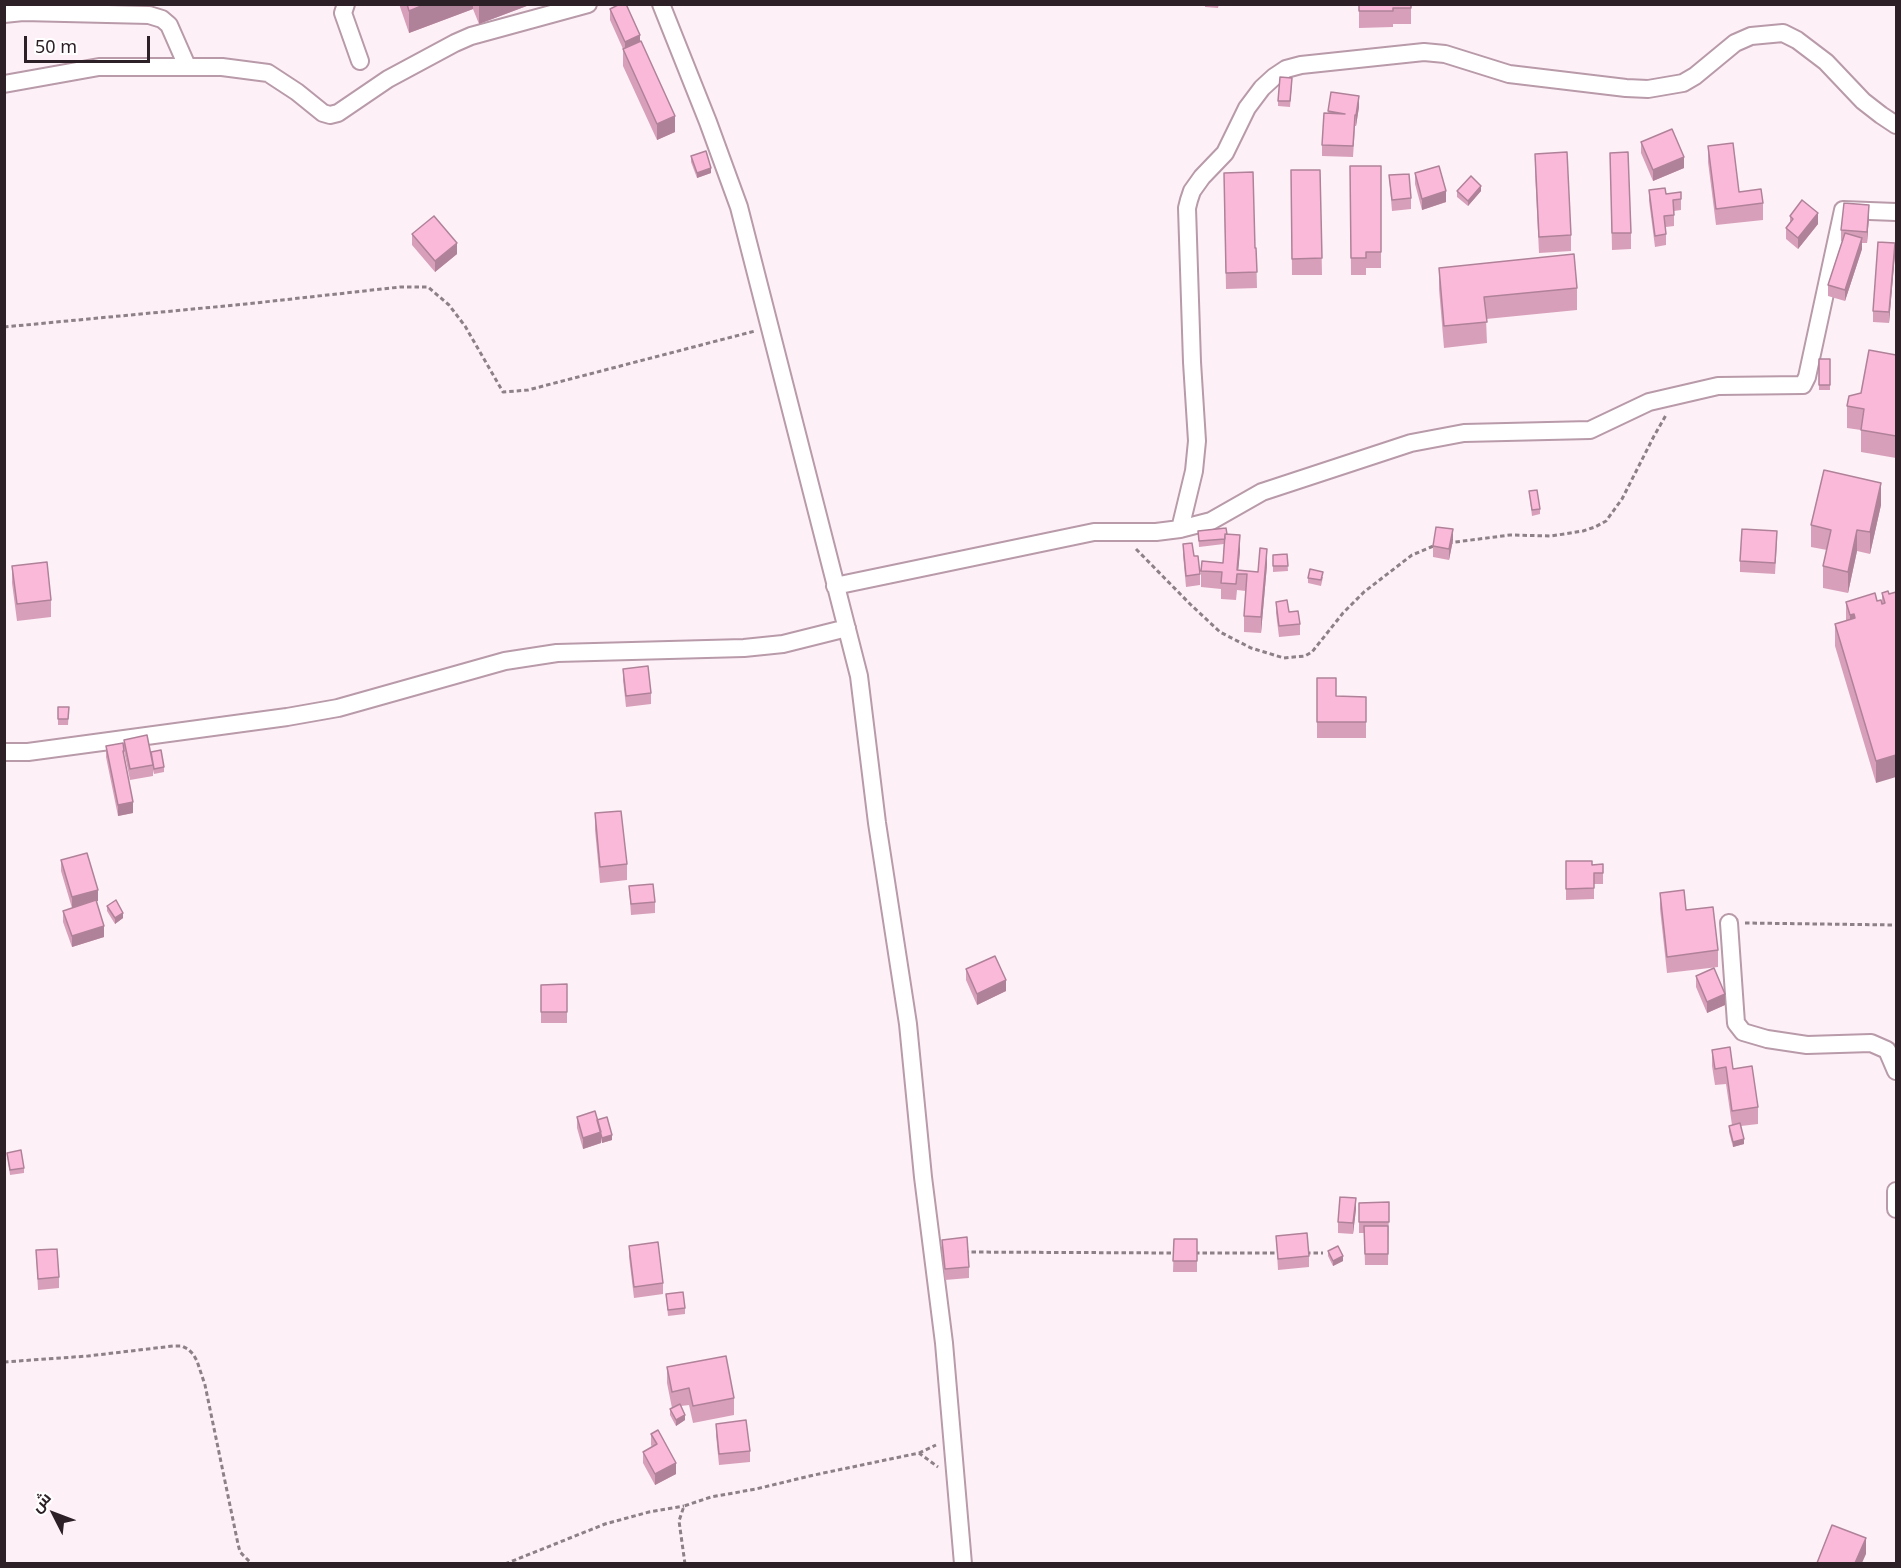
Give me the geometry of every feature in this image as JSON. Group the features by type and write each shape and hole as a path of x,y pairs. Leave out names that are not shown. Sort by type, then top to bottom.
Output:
{"street":[{"path":"346,4 343,13 360,61"},
{"path":"4,84 99,67 222,67 268,73 323,113 330,115 338,113 388,79 471,36 588,4"},
{"path":"662,4 739,207 859,676 908,1024 944,1343 963,1563"},
{"path":"4,14 21,8 75,9 149,15 162,19 169,25 187,66"},
{"path":"1180,529 1194,471 1197,441 1191,350 1187,208 1192,191 1225,153 1247,108 1262,88 1286,69 1301,65 1424,52 1445,54 1509,74 1648,89 1683,83 1735,43 1751,36 1783,33 1797,40 1826,62 1863,101 1896,125"},
{"path":"835,586 1094,532 1156,532 1180,529 1211,521 1262,492 1411,443 1464,433 1590,430 1649,402 1718,386 1803,385 1807,377 1843,210 1896,212"},
{"path":"4,752 28,752 338,708 495,663 557,653 744,648 783,644 848,628"},
{"path":"1729,923 1736,1023 1743,1032 1767,1039 1807,1045 1871,1043 1887,1050 1896,1071"},
{"path":"1896,1191 1896,1209"}],"path":[{"path":"4,327 400,287 428,287 449,305 465,326 503,392 528,390 769,328"},
{"path":"1118,531 1220,632 1270,655 1284,658 1305,656 1322,642 1354,602 1421,550 1431,546 1482,538 1510,535 1551,536 1595,528 1606,521 1622,499 1649,443 1666,415"},
{"path":"1729,923 1896,925"},
{"path":"932,1251 1183,1253"},
{"path":"1195,1253 1288,1253"},
{"path":"1300,1253 1323,1253"},
{"path":"4,1362 88,1356 173,1346 188,1349 193,1353 205,1385 240,1552 252,1563"},
{"path":"505,1563 605,1524 649,1512 684,1506 711,1497 756,1489 814,1474 919,1453 941,1469 958,1488"},
{"path":"684,1506 679,1521 685,1563"}],"building":[{"path":"407,4 426,4 409,11"},
{"path":"626,4 640,35 625,42 610,9"},
{"path":"1359,4 1411,4 1411,8 1393,8 1393,11 1359,11"},
{"path":"641,41 675,116 657,124 623,49"},
{"path":"1280,77 1292,78 1290,101 1278,101"},
{"path":"1331,92 1359,96 1353,146 1322,145 1324,113 1345,114 1328,111"},
{"path":"1672,129 1684,157 1653,170 1641,142"},
{"path":"1733,143 1739,192 1761,189 1763,203 1716,209 1708,146"},
{"path":"706,151 711,168 697,173 691,156"},
{"path":"1567,152 1571,235 1539,237 1535,154"},
{"path":"1628,152 1631,233 1612,233 1610,153"},
{"path":"1350,166 1381,166 1381,252 1366,252 1366,258 1351,258"},
{"path":"1439,166 1446,191 1422,199 1415,173"},
{"path":"1291,170 1320,170 1322,258 1292,259"},
{"path":"1253,172 1257,272 1226,273 1224,173"},
{"path":"1409,174 1411,198 1392,200 1389,175"},
{"path":"1471,176 1481,186 1468,201 1457,191"},
{"path":"1665,188 1666,194 1681,192 1681,199 1673,200 1674,215 1664,216 1666,234 1655,236 1649,190"},
{"path":"1802,200 1818,213 1798,238 1786,228 1793,219 1790,216"},
{"path":"1844,203 1869,205 1867,232 1841,230"},
{"path":"434,216 457,243 435,261 412,234"},
{"path":"1845,233 1862,238 1845,290 1828,285"},
{"path":"1878,242 1895,243 1889,312 1873,311"},
{"path":"1574,254 1577,288 1484,297 1487,322 1444,326 1439,268"},
{"path":"1869,350 1896,355 1896,436 1861,430 1864,409 1847,406 1849,396 1861,393"},
{"path":"1819,359 1830,359 1830,385 1819,385"},
{"path":"1824,470 1881,483 1870,532 1857,530 1848,572 1823,566 1831,530 1811,525"},
{"path":"1537,490 1540,509 1532,510 1529,491"},
{"path":"1436,527 1453,529 1449,549 1433,546"},
{"path":"1226,528 1225,539 1199,541 1198,531"},
{"path":"1742,529 1777,531 1775,563 1740,561"},
{"path":"1225,534 1240,535 1237,570 1258,572 1260,548 1267,549 1261,617 1244,616 1247,574 1237,574 1236,584 1221,583 1222,572 1201,571 1202,561 1223,563"},
{"path":"1192,543 1194,556 1198,556 1200,574 1186,576 1183,544"},
{"path":"1287,554 1288,566 1273,566 1273,555"},
{"path":"47,562 51,600 17,604 12,566"},
{"path":"1310,569 1323,572 1321,580 1308,578"},
{"path":"1888,591 1889,594 1896,592 1896,755 1876,761 1835,624 1855,618 1854,614 1850,615 1846,602 1875,593 1877,601 1881,600 1882,604 1885,603 1882,593"},
{"path":"1287,600 1289,612 1298,611 1300,624 1279,626 1276,602"},
{"path":"648,666 651,693 626,696 623,669"},
{"path":"1317,678 1336,678 1336,696 1366,697 1366,722 1317,722"},
{"path":"58,707 69,707 68,719 58,719"},
{"path":"147,735 153,765 130,769 124,740"},
{"path":"123,743 133,802 118,805 106,746"},
{"path":"161,750 164,767 154,769 151,752"},
{"path":"621,811 627,864 600,867 595,813"},
{"path":"87,853 98,890 72,897 61,860"},
{"path":"1566,861 1592,861 1592,865 1603,864 1603,873 1594,873 1594,888 1566,889"},
{"path":"653,884 655,902 631,904 629,886"},
{"path":"1684,890 1686,910 1713,907 1718,950 1667,957 1660,893"},
{"path":"96,900 104,926 72,936 63,911"},
{"path":"116,900 123,913 115,918 107,906"},
{"path":"995,956 1006,980 977,994 966,969"},
{"path":"1714,968 1725,994 1707,1002 1696,976"},
{"path":"567,984 567,1012 541,1012 541,985"},
{"path":"1730,1047 1733,1069 1752,1066 1758,1107 1732,1111 1726,1067 1715,1069 1712,1050"},
{"path":"595,1111 601,1132 583,1138 577,1117"},
{"path":"607,1117 612,1135 602,1138 597,1120"},
{"path":"1740,1123 1744,1139 1733,1142 1729,1126"},
{"path":"21,1150 24,1168 10,1170 7,1153"},
{"path":"1340,1197 1356,1198 1353,1223 1338,1222"},
{"path":"1389,1202 1389,1222 1359,1222 1359,1203"},
{"path":"1364,1226 1388,1226 1388,1254 1365,1254"},
{"path":"1307,1233 1309,1256 1278,1259 1276,1236"},
{"path":"967,1237 969,1267 945,1269 942,1240"},
{"path":"1174,1239 1197,1239 1197,1261 1173,1261"},
{"path":"658,1242 663,1283 634,1287 629,1246"},
{"path":"1338,1246 1343,1256 1333,1261 1328,1251"},
{"path":"57,1249 59,1277 38,1279 36,1250"},
{"path":"683,1292 685,1308 668,1310 666,1294"},
{"path":"726,1356 734,1398 693,1406 689,1388 672,1392 667,1367"},
{"path":"680,1404 685,1415 676,1420 670,1409"},
{"path":"746,1420 750,1451 719,1454 716,1424"},
{"path":"658,1430 676,1463 655,1474 643,1452 657,1444 651,1434"},
{"path":"1832,1525 1866,1538 1855,1563 1817,1563"}]}
